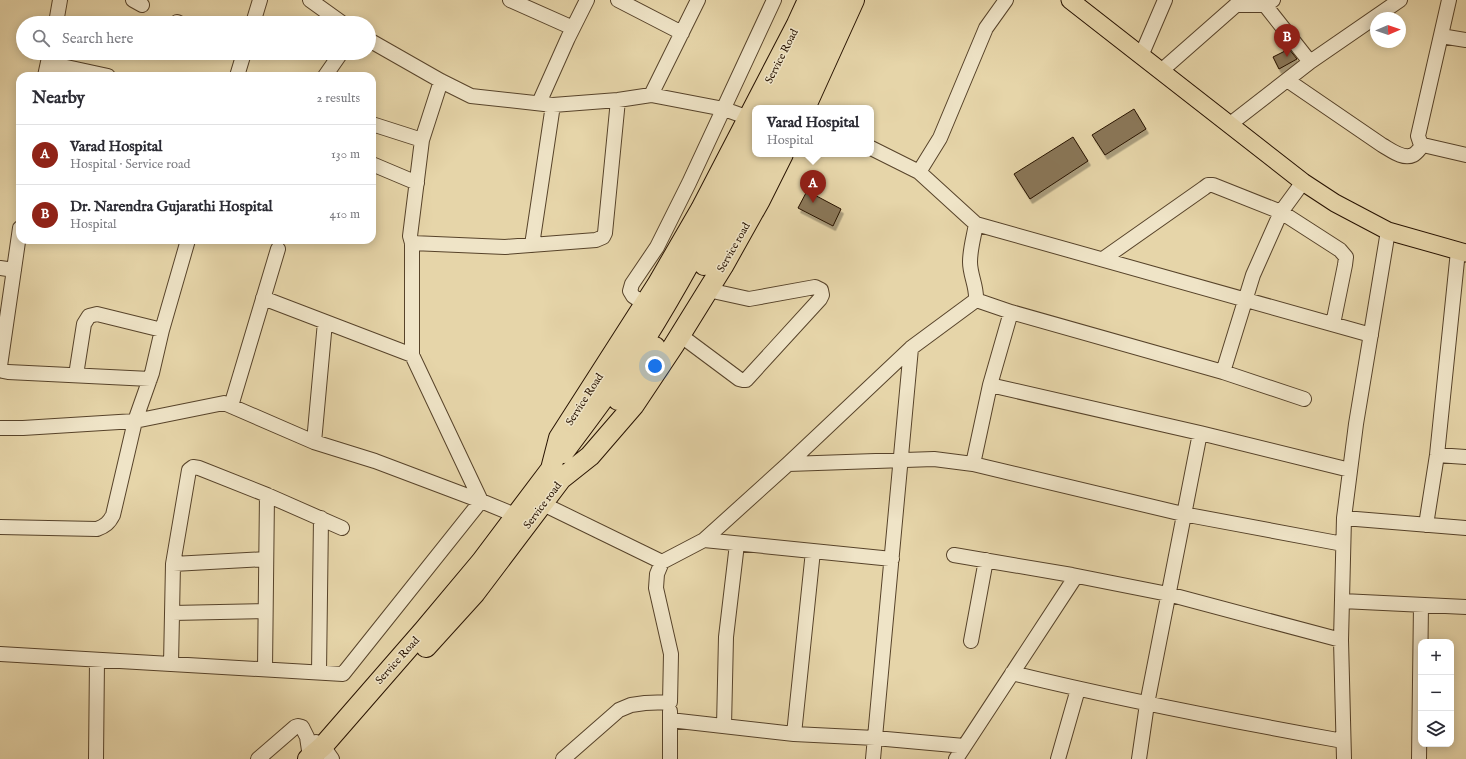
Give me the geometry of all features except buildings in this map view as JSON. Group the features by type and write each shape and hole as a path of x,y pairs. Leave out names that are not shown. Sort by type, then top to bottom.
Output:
{"highway":[{"name":"Service Road","path":"756,105 808,0"},
{"path":"773,105 822,0"},
{"path":"792,105 837,0"},
{"path":"806,105 854,0"},
{"name":"Service Road","path":"319,754 476,568 515,515 556,474 559,438 645,304 701,209 752,112"},
{"path":"556,474 591,417 642,343 685,273 752,146"},
{"path":"556,474 643,366 699,274 764,157"},
{"name":"Service road","path":"319,754 475,593 543,504 556,474 590,456 634,405 708,290 760,200 782,157"}],"main road":[{"path":"1070,0 1303,182 1335,203 1388,231 1462,252"}],"street":[{"path":"57,16 60,0"},
{"path":"255,16 260,0"},
{"path":"310,0 332,16"},
{"path":"510,0 574,28"},
{"path":"539,103 587,0"},
{"path":"618,0 682,32"},
{"path":"651,96 698,0"},
{"path":"645,304 633,296 630,292 632,284 657,246 724,109 774,0"},
{"path":"920,172 940,138 986,28 1006,0"},
{"path":"1141,56 1165,0"},
{"path":"1229,125 1310,62 1400,0"},
{"path":"1450,0 1418,136 1423,146 1466,155"},
{"path":"1161,72 1231,3 1269,2 1310,62"},
{"path":"1441,36 1466,40"},
{"path":"376,44 441,81 471,96 553,105 651,96 724,109 749,118"},
{"path":"238,72 242,60"},
{"path":"328,72 336,60"},
{"path":"48,64 88,72"},
{"path":"1287,80 1397,154 1405,156 1412,155 1423,146"},
{"path":"441,81 422,140 410,236 412,243 412,355 481,501"},
{"path":"412,243 505,247 596,240 603,237 605,233 618,100"},
{"path":"532,245 553,105"},
{"path":"376,125 422,140"},
{"path":"874,149 920,172 976,224 1371,335"},
{"path":"376,166 417,183"},
{"path":"1223,372 1253,275 1281,212 1303,182"},
{"path":"1103,259 1208,185 1213,185 1281,212 1340,250 1346,257 1333,324"},
{"path":"670,759 671,654 656,588 657,574 662,562 704,540 788,464 911,348 976,300 977,292 972,277 970,261 976,224"},
{"path":"1344,759 1341,640 1344,518 1356,424 1388,231"},
{"path":"18,244 0,366 3,371 150,379"},
{"path":"0,527 97,529 110,522 113,515 135,421 150,379 184,244"},
{"path":"231,406 278,249"},
{"path":"1426,525 1437,455 1462,252"},
{"path":"0,268 14,270"},
{"path":"680,335 739,379 746,380 820,299 822,294 820,290 815,287 749,299 708,290"},
{"path":"263,298 412,355"},
{"path":"976,300 1011,312 1223,372 1304,399"},
{"path":"973,464 990,385 1011,312"},
{"path":"76,375 84,324 88,316 97,314 162,330"},
{"path":"314,442 324,322"},
{"path":"873,759 911,348"},
{"path":"990,385 1200,432 1350,470"},
{"path":"0,428 24,428 135,421 215,404 224,404 314,442 375,461 515,515"},
{"path":"1139,759 1168,594 1200,432"},
{"path":"1437,455 1466,457"},
{"path":"788,464 934,459 973,464 1183,514 1343,544"},
{"path":"171,664 174,564 189,470 193,467 199,468 267,495 342,528"},
{"path":"265,669 267,495"},
{"path":"0,654 343,674 481,501"},
{"path":"543,504 662,562"},
{"path":"318,672 321,518"},
{"path":"1344,518 1466,528"},
{"path":"704,540 892,559"},
{"path":"724,726 726,637 737,544"},
{"path":"794,734 813,551"},
{"path":"954,554 1168,594 1341,640"},
{"path":"174,564 266,559"},
{"path":"971,641 986,560"},
{"path":"956,759 1076,576"},
{"path":"1342,601 1466,607"},
{"path":"1419,759 1421,605"},
{"path":"172,613 265,611"},
{"path":"96,759 97,660"},
{"path":"1012,673 1148,704 1343,741"},
{"path":"1058,759 1078,689"},
{"path":"563,759 619,710 631,705 670,702"},
{"path":"670,720 794,734 875,738 964,746"},
{"path":"258,759 298,726 302,727 319,754"}],"place":[{"name":"Dr. Narendra Gujarathi Hospital","path":"1287,57"},
{"name":"Varad Hospital","path":"813,203"}]}
